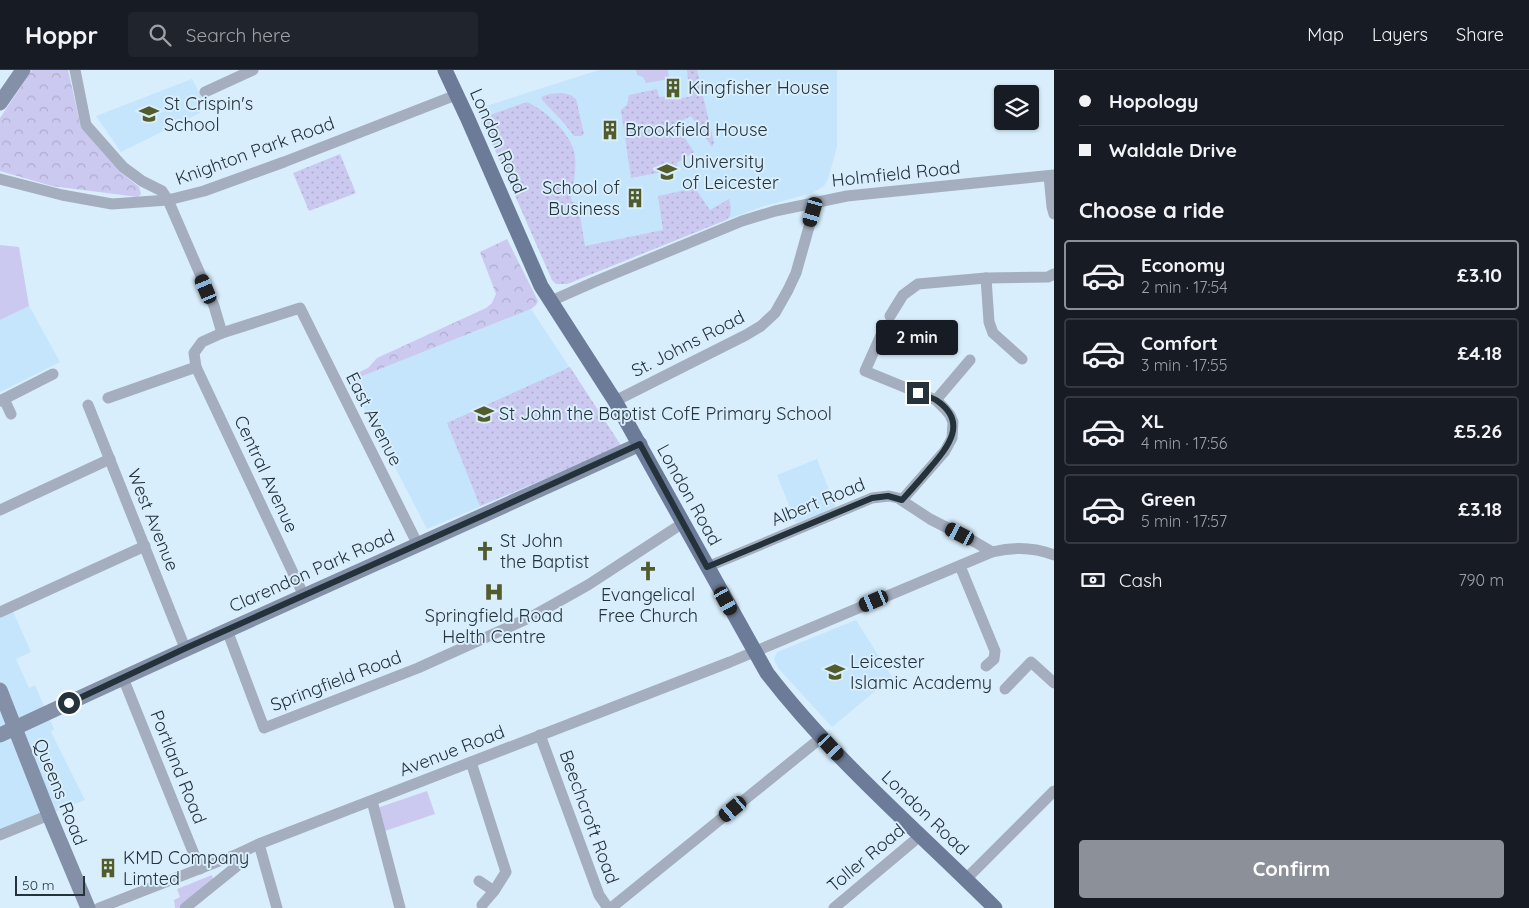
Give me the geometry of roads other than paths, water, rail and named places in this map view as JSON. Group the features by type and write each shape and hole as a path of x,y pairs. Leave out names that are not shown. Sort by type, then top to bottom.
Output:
{"main road":[{"name":"London Road","path":"444,70 541,286 615,401 767,673 786,698 883,800 995,908"}],"street":[{"path":"0,103 23,70"},
{"path":"75,70 86,125 123,168 162,192 168,200 214,306 222,333 202,342 194,353 196,367 108,398"},
{"path":"205,92 253,70"},
{"name":"Knighton Park Road","path":"0,179 62,195 112,204 168,200 204,191 275,165 456,94"},
{"path":"1051,176 1052,208 1054,214"},
{"name":"Holmfield Road","path":"551,301 742,221 816,202 847,196 1051,176"},
{"name":"St. Johns Road","path":"615,401 746,335 761,326 775,313 796,273 816,202"},
{"path":"890,316 903,295 918,284 986,278 1048,277 1054,274"},
{"path":"986,278 989,322 992,333 1022,358"},
{"name":"East Avenue","path":"222,333 300,308 418,544"},
{"path":"882,333 865,371 936,400 950,415 953,422 952,438 945,451 902,500"},
{"path":"936,400 970,360"},
{"name":"Central Avenue","path":"196,367 304,596"},
{"path":"11,414 2,400 53,374"},
{"name":"West Avenue","path":"88,405 186,648"},
{"name":"Clarendon Park Road","path":"0,736 186,648 640,444"},
{"path":"0,510 110,459"},
{"name":"Albert Road","path":"707,567 872,498 888,496 902,500 930,519 992,552"},
{"name":"Springfield Road","path":"227,630 264,728 418,668 531,618 588,585 683,523"},
{"path":"0,612 145,546"},
{"name":"Avenue Road","path":"99,908 259,844 730,662 992,552 1020,548 1054,555"},
{"path":"960,566 995,651 994,659 986,666"},
{"path":"1005,689 1031,662 1054,683"},
{"name":"Portland Road","path":"123,678 200,869"},
{"name":"Queens Road","path":"0,690 88,908"},
{"name":"Beechcroft Road","path":"540,736 599,895 610,908"},
{"path":"610,908 822,737"},
{"path":"471,762 506,872 482,906"},
{"path":"966,879 1054,791"},
{"path":"372,800 400,908"},
{"path":"0,835 49,815"},
{"name":"Toller Road","path":"834,908 920,835"},
{"path":"259,844 277,908"},
{"path":"185,908 242,862 240,853"},
{"path":"479,882 494,891"}],"place":[{"name":"Kingfisher House","path":"673,88"},
{"name":"St Crispin's School","path":"149,114"},
{"name":"Brookfield House","path":"610,130"},
{"name":"University of Leicester","path":"667,172"},
{"name":"School of Business","path":"635,198"},
{"name":"St John the Baptist CofE Primary School","path":"484,414"},
{"name":"St John the Baptist","path":"485,551"},
{"name":"Evangelical Free Church","path":"648,571"},
{"name":"Springfield Road Helth Centre","path":"494,592"},
{"name":"Leicester Islamic Academy","path":"835,672"},
{"name":"KMD Company Limted","path":"108,868"}]}
